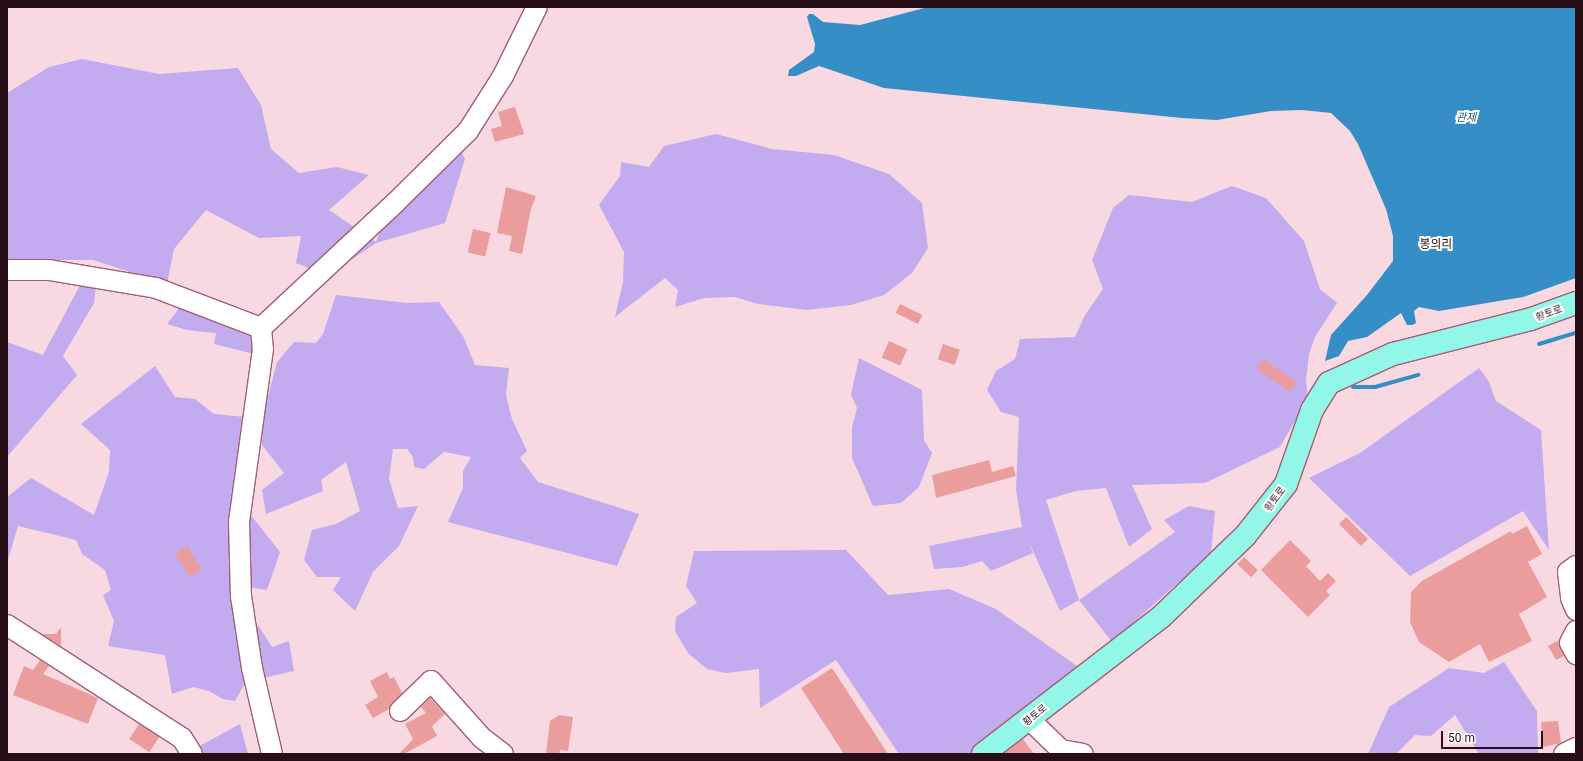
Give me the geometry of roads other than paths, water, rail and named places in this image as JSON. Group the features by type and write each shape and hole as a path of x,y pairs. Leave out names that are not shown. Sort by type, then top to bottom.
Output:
{"main road":[{"name":"황토로","path":"983,754 1030,720 1161,617 1245,536 1286,484 1312,410 1329,383 1393,354 1531,319 1576,303"}],"street":[{"path":"260,328 395,203 468,131 503,76 511,56 537,7"},
{"path":"7,270 49,270 156,288 260,328"},
{"path":"260,328 263,349 239,522 241,596 252,668 272,754"},
{"path":"1576,566 1568,572 1571,598 1576,610"},
{"path":"7,625 182,738 192,754"},
{"path":"1576,631 1570,643 1576,654"},
{"path":"400,711 431,681 482,738 503,754"},
{"path":"1030,720 1061,750 1083,754"},
{"path":"1564,754 1576,748"}],"water":[{"name":"관제","path":"928,7 1576,7 1576,278 1523,297 1439,311 1419,307 1414,311 1416,323 1407,325 1401,313 1367,337 1348,341 1339,356 1325,361 1331,335 1367,295 1393,261 1393,236 1386,209 1358,144 1350,131 1331,113 1302,110 1271,111 1217,120 1182,118 884,88 819,66 796,76 788,76 789,70 814,52 815,44 807,17 809,14 813,14 823,22 860,25"}],"waterway":[{"path":"1539,344 1576,333"},
{"path":"1353,387 1375,387 1418,375"}],"district":[{"name":"봉의리","path":"1436,245"}]}
